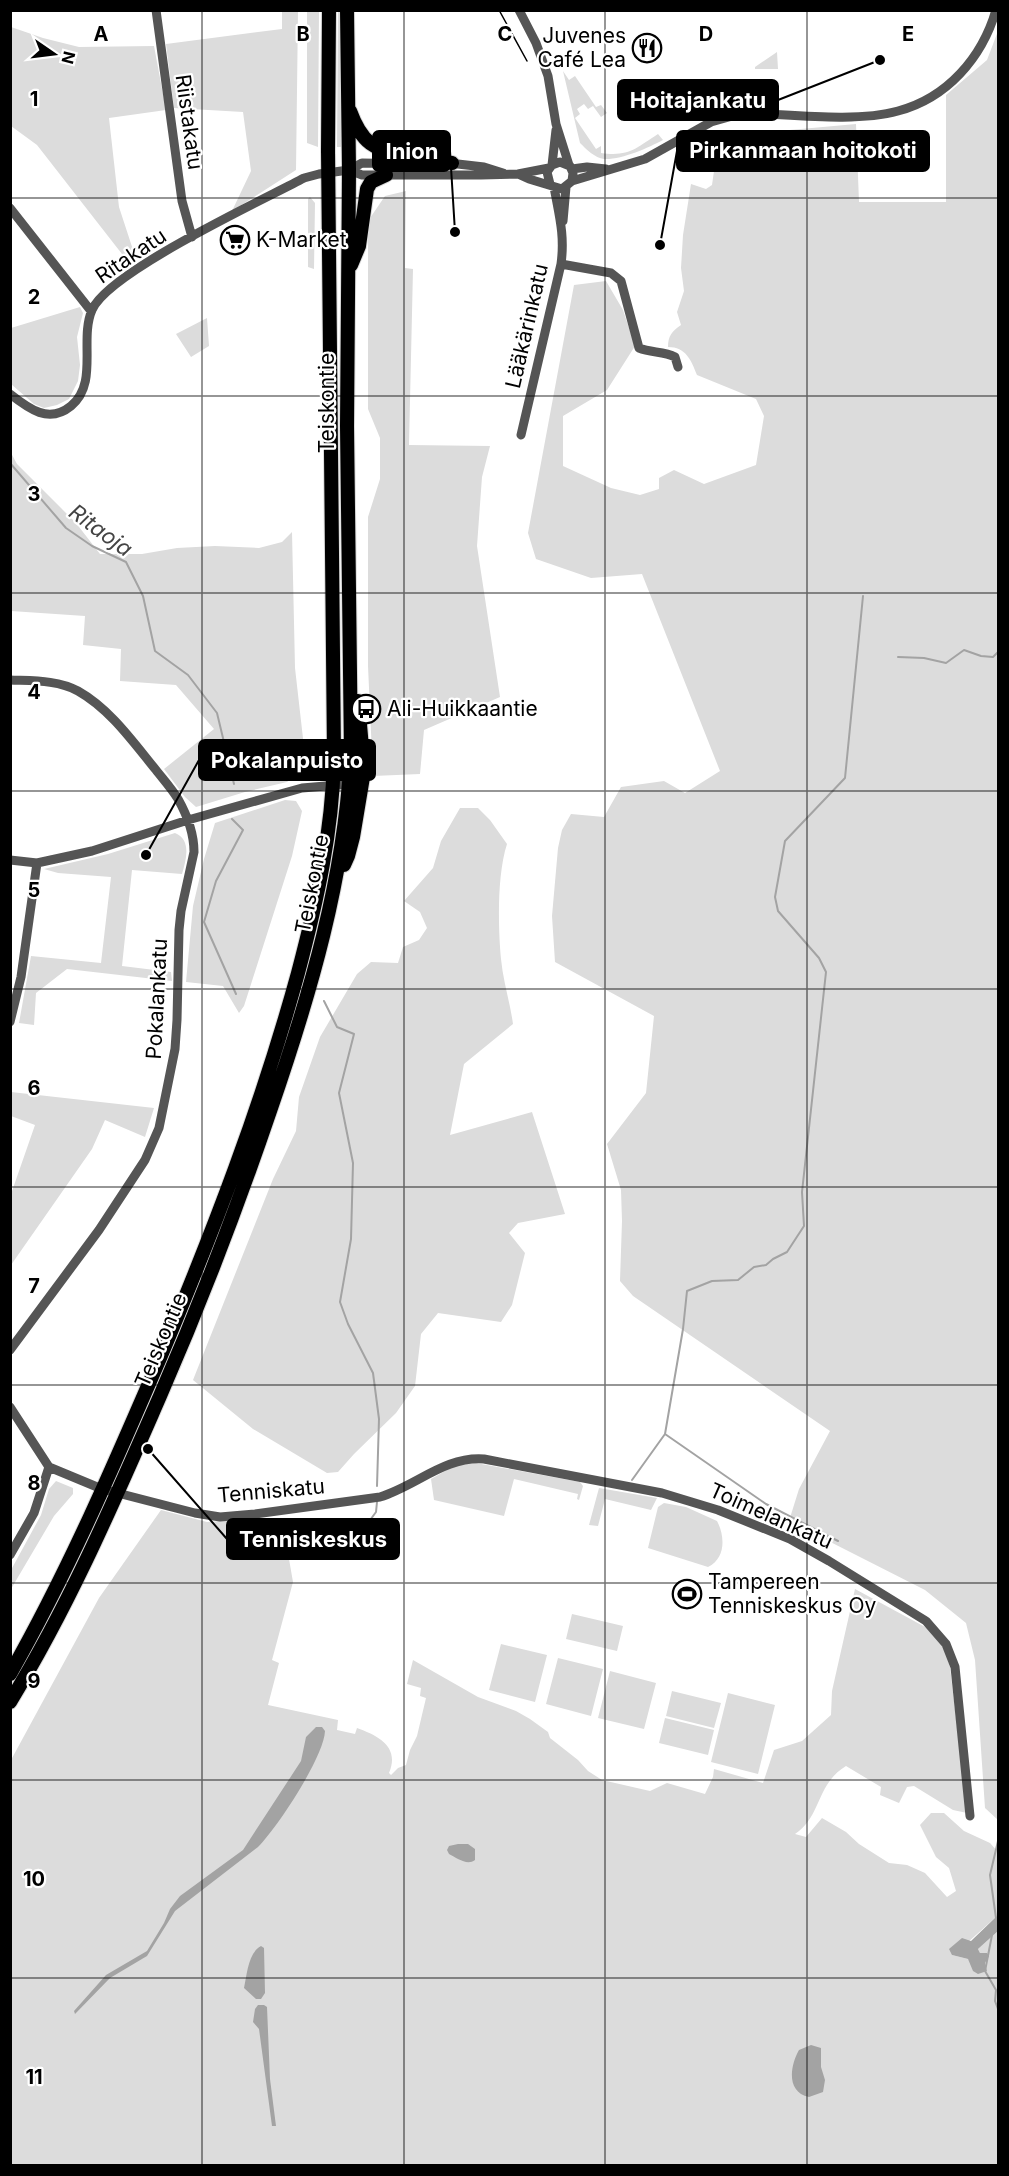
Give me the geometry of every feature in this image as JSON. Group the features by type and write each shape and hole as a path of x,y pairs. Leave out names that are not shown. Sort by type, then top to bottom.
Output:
{"highway":[{"name":"Teiskontie","path":"10,1674 45,1612 102,1489 176,1321 214,1226 266,1079 288,1007 312,919 325,858 333,784 334,702 328,173 329,10"},
{"name":"Teiskontie","path":"10,1702 58,1619 118,1493 186,1335 240,1198 283,1073 317,963 336,879 350,784 347,10"},
{"path":"348,107 360,131 369,142 393,153 452,163"},
{"path":"348,273 359,246 367,189 371,182 387,175"},
{"path":"336,879 348,856 364,771 357,692 351,679"}],"street":[{"name":"Riistakatu","path":"156,10 182,201 192,237"},
{"path":"519,10 536,43 548,76 556,124 570,167 569,184"},
{"path":"518,174 552,186 569,184 645,159 711,122 743,113 858,116 898,111 932,96 961,74 987,37 996,10"},
{"path":"552,186 547,177 556,124"},
{"path":"349,170 362,175 518,174 560,162 570,167 609,169"},
{"path":"349,170 362,163 452,163 484,167 503,173"},
{"name":"Ritakatu","path":"10,394 32,410 44,414 55,414 69,408 77,400 85,382 86,335 91,310 101,296 115,283 192,237 304,178 349,170"},
{"name":"Lääkärinkatu","path":"562,224 569,184"},
{"name":"Lääkärinkatu","path":"521,435 561,264 562,224 552,186"},
{"path":"10,208 91,310"},
{"path":"561,264 611,273 621,281 639,348 668,353 675,357 678,368"},
{"name":"Pokalankatu","path":"10,681 45,681 64,685 79,691 96,704 136,745 178,798 188,820 194,842 178,936 175,1049 159,1128 145,1160 99,1230 10,1350"},
{"path":"10,860 37,863 92,851 188,820 302,788 350,784"},
{"path":"10,1022 21,977 37,863"},
{"path":"10,1407 49,1467 102,1489 118,1493"},
{"name":"Toimelankatu","path":"393,1493 459,1460 484,1459 685,1498 790,1539 926,1621 946,1644 955,1667 970,1816"},
{"path":"10,1555 34,1513 49,1467"},
{"name":"Tenniskatu","path":"118,1493 195,1513 220,1517 380,1497 393,1493"}],"shaded area":[{"path":"341,10 343,147 337,147 338,11"},
{"path":"282,11 298,11 296,170 232,211 251,171 243,112 174,108 166,44 282,29"},
{"path":"307,11 319,11 318,147 307,143"},
{"path":"11,27 79,47 154,46 166,110 109,118 119,207 136,259 129,263 37,145 11,126"},
{"path":"998,31 998,1820 985,1808 975,1660 966,1623 925,1590 789,1521 799,1489 830,1431 633,1296 620,1281 621,1190 607,1144 646,1093 654,1016 555,962 552,916 558,848 562,830 571,814 604,817 621,787 664,781 685,793 720,771 642,574 591,578 536,559 528,533 574,285 606,281 623,310 635,346 607,390 563,416 563,466 611,488 640,495 659,489 659,478 674,470 704,484 756,465 764,416 756,399 697,375 684,352 668,347 671,334 681,325 677,312 684,291 681,268 683,235 691,184 706,189 712,185 716,157 744,134 856,124 859,202 946,202 946,95 987,60"},
{"path":"777,52 778,69 755,69 755,67"},
{"path":"563,71 569,80 575,76 596,107 601,105 607,113 601,117 593,106 588,109 584,104 577,109 580,114 575,118 596,149 601,146 601,153 626,152 658,134 663,140 618,158 604,159 594,155 580,143"},
{"path":"406,191 405,268 413,269 409,445 490,446 482,477 477,546 500,697 424,730 420,774 373,776 368,666 368,517 380,479 380,438 368,409 368,221 385,196"},
{"path":"310,197 315,203 314,269 308,267 308,199"},
{"path":"80,307 83,313 77,337 80,365 78,381 69,399 44,408 34,404 11,384 11,328"},
{"path":"207,318 209,346 191,357 176,334"},
{"path":"11,453 17,464 76,523 100,554 142,554 177,548 215,546 259,548 282,542 292,532 295,668 305,756 302,771 287,782 196,807 185,797 164,769 214,729 176,685 120,681 121,649 83,645 85,616 11,611"},
{"path":"285,800 296,801 302,811 292,856 244,1006 239,1013 223,986 186,982 193,906 215,823"},
{"path":"460,808 478,808 490,820 507,844 501,870 499,931 502,967 513,1024 464,1064 450,1135 532,1112 565,1214 518,1223 509,1233 525,1253 512,1305 501,1322 438,1313 421,1334 415,1386 396,1413 338,1472 327,1473 253,1429 193,1380 273,1179 296,1131 299,1097 320,1037 357,974 371,962 398,963 403,947 419,940 427,928 420,912 404,901 433,868 441,841"},
{"path":"175,833 184,840 186,845 182,874 132,870 122,966 171,972 172,981 67,969 36,993 34,1025 19,1023 31,956 101,963 111,877 58,873 44,869 108,854"},
{"path":"11,1092 154,1108 145,1137 105,1120 92,1149 11,1265 11,1194 35,1125 11,1116"},
{"path":"466,1463 580,1482 583,1486 579,1500 577,1499 578,1494 514,1479 504,1516 434,1500 431,1479 454,1466"},
{"path":"56,1481 73,1488 73,1494 54,1516 11,1589 11,1570 41,1515 49,1489"},
{"path":"599,1488 657,1498 651,1510 605,1499 598,1526 589,1525"},
{"path":"664,1503 686,1507 717,1521 722,1533 722,1546 714,1563 708,1567 648,1548 658,1507"},
{"path":"161,1510 207,1522 235,1520 286,1542 293,1582 272,1660 279,1663 268,1705 338,1720 337,1730 355,1734 357,1728 373,1735 390,1749 392,1764 389,1773 391,1775 398,1768 406,1765 417,1736 426,1698 420,1696 421,1688 407,1684 413,1660 478,1697 516,1711 530,1719 548,1732 550,1738 588,1771 602,1780 650,1791 667,1783 705,1794 714,1769 763,1783 774,1750 802,1741 831,1715 832,1691 855,1589 927,1628 943,1645 950,1667 967,1813 953,1810 914,1786 907,1787 899,1803 880,1795 881,1787 846,1766 829,1782 810,1818 795,1834 806,1837 822,1818 889,1863 907,1865 925,1873 947,1897 956,1891 949,1868 936,1857 920,1825 931,1813 944,1813 964,1831 990,1843 998,1852 998,1918 997,1916 952,1955 968,1959 987,1971 985,1963 987,1953 980,1953 978,1949 998,1931 998,2165 11,2166 11,1760 99,1598"},
{"path":"572,1614 623,1626 617,1651 566,1639"},
{"path":"501,1644 547,1655 535,1702 489,1690"},
{"path":"558,1658 603,1669 591,1716 546,1704"},
{"path":"610,1671 656,1683 644,1729 598,1718"},
{"path":"672,1691 721,1703 714,1728 666,1716"},
{"path":"728,1693 775,1705 758,1774 711,1762"},
{"path":"665,1718 714,1730 708,1755 659,1743"},
{"path":"316,1727 322,1727 325,1731 317,1757 298,1792 266,1838 258,1847 175,1911 147,1956 110,1978 75,2014 74,2011 106,1975 147,1951 170,1909 180,1896 243,1850 301,1761 306,1737"},
{"path":"468,1844 475,1849 475,1860 465,1862 449,1854 447,1850 449,1846"},
{"path":"997,1916 998,1931 978,1949 980,1953 987,1953 989,1956 985,1963 987,1971 978,1974 973,1971 968,1959 952,1955 949,1949 962,1938 971,1941"},
{"path":"261,1946 264,1948 265,1993 261,1999 256,1999 244,1988 253,1954"},
{"path":"258,2005 267,2007 270,2079 276,2126 272,2126 259,2029 253,2022"},
{"path":"811,2045 821,2048 821,2067 825,2080 823,2092 809,2097 796,2090 792,2071 799,2050"}],"waterway":[{"name":"Ritaoja","path":"10,463 66,528 92,546 126,562 143,596 155,651 188,675 217,713 234,784"},
{"path":"632,1480 665,1434 683,1329 687,1291 712,1281 738,1280 754,1267 766,1265 787,1252 804,1226 802,1192 826,972 819,958 778,911 775,897 785,841 845,778 863,596"},
{"path":"898,657 924,658 946,663 964,650 981,656 993,657 998,652"},
{"path":"232,819 243,830 216,881 204,922 236,994"},
{"path":"324,1001 337,1027 354,1034 339,1093 353,1163 351,1239 340,1302 348,1324 373,1373 379,1419 377,1486"},
{"path":"665,1434 766,1504 838,1541"},
{"path":"349,1549 376,1512 377,1502"},
{"path":"996,1918 990,1875 998,1841"},
{"path":"992,1935 985,1971 996,1990 995,2001 998,2009"}],"tram line":[{"path":"499,10 527,61"}],"place":[{"name":"Juvenes Café Lea","path":"647,48"},
{"name":"Hoitajankatu","path":"880,60"},
{"name":"Inion","path":"455,232"},
{"name":"K-Market","path":"235,240"},
{"name":"Pirkanmaan hoitokoti","path":"660,245"},
{"name":"Ali-Huikkaantie","path":"366,709"},
{"name":"Pokalanpuisto","path":"146,855"},
{"name":"Tenniskeskus","path":"148,1449"},
{"name":"Tampereen Tenniskeskus Oy","path":"687,1594"}]}
